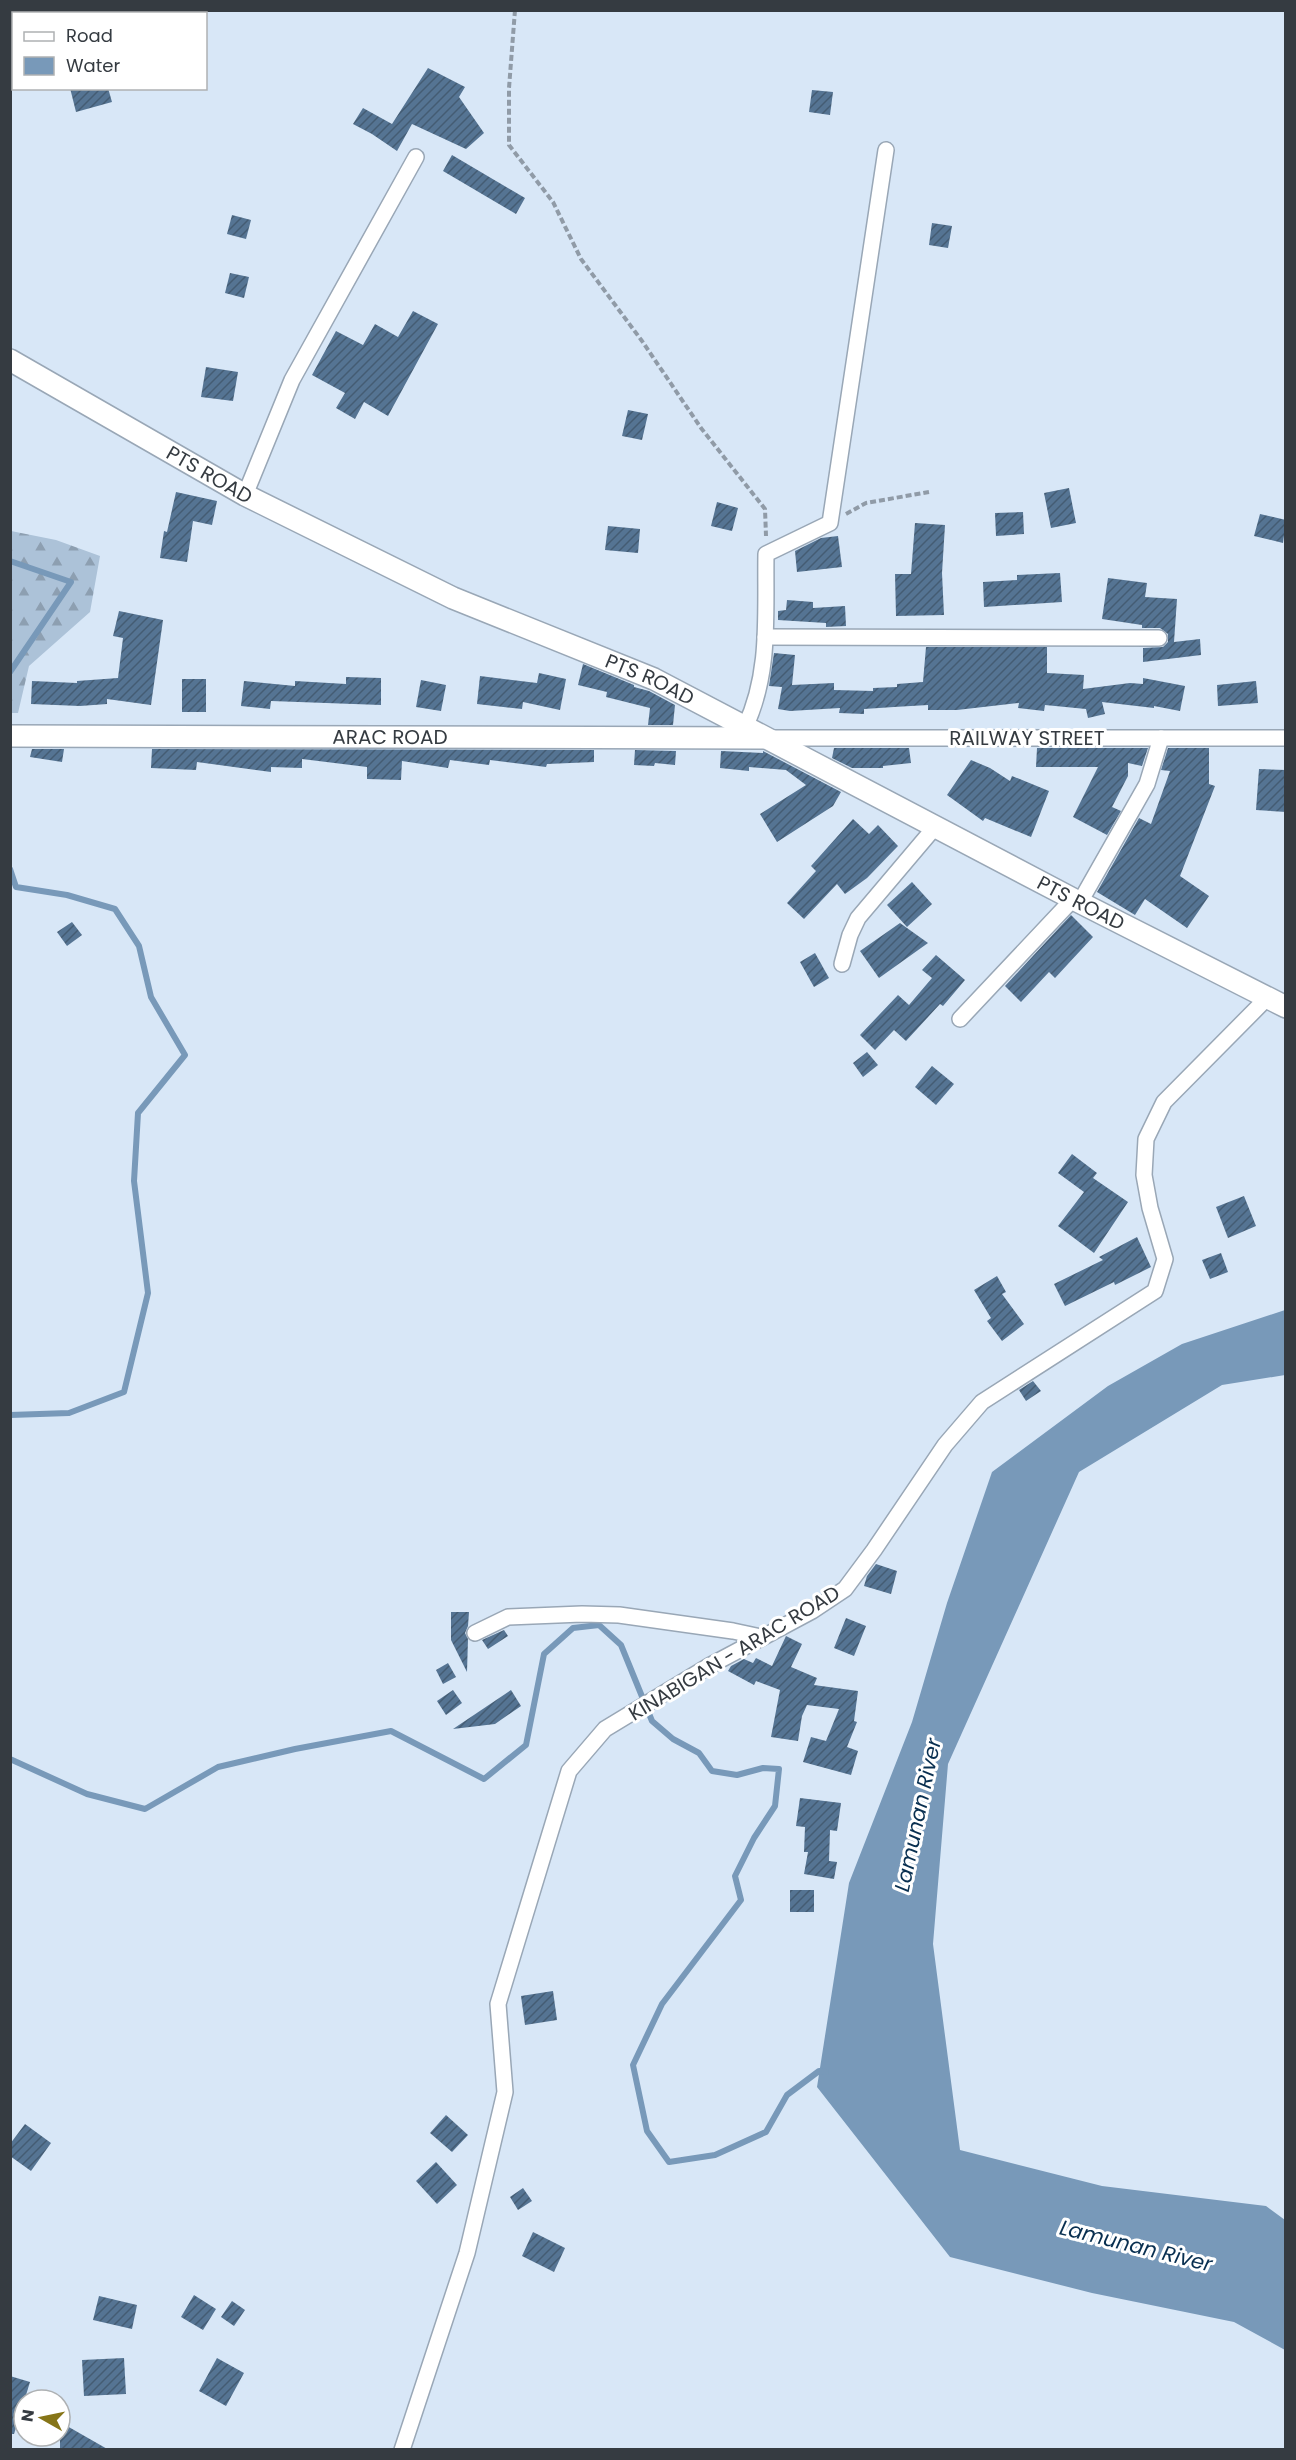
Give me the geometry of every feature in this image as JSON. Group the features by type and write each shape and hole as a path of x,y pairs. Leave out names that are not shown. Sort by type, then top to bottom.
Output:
{"main road":[{"name":"PTS ROAD","path":"10,360 245,495 453,598 654,679 1077,901 1276,1002"},
{"name":"ARAC ROAD","path":"13,736 768,738"}],"street":[{"path":"745,727 756,705 763,677 766,554 830,523 886,150"},
{"path":"245,495 292,380 416,157"},
{"path":"765,638 1159,638"},
{"name":"RAILWAY STREET","path":"768,738 1286,738"},
{"path":"960,1019 1077,901 1147,784 1161,738"},
{"path":"842,964 850,935 858,918 935,827"},
{"name":"KINABIGAN - ARAC ROAD","path":"402,2450 467,2253 505,2092 498,2004 569,1771 605,1729 761,1637 812,1611 845,1588 874,1550 945,1445 982,1402 1155,1291 1165,1259 1150,1209 1144,1174 1146,1139 1164,1102 1276,1002"},
{"path":"475,1633 508,1617 582,1614 619,1615 761,1637"}],"path":[{"path":"515,10 509,88 509,145 553,202 581,259 642,341 701,428 765,509 766,554"},
{"path":"830,523 866,503 930,492"}],"green space":[{"path":"11,531 56,540 100,556 90,612 29,666 18,713 10,713"}],"water":[{"name":"Lamunan River","path":"1285,1310 1285,1375 1222,1385 1079,1472 948,1764 933,1944 960,2150 1102,2186 1266,2206 1285,2220 1285,2350 1234,2322 1092,2293 950,2257 817,2087 849,1883 912,1722 947,1603 992,1472 1108,1386 1182,1344"}],"building":[{"path":"428,68 465,87 459,97 484,133 466,149 412,124 397,151 353,124 363,108 392,124"},
{"path":"70,90 109,90 112,102 76,112"},
{"path":"812,90 833,92 830,115 809,112"},
{"path":"452,155 525,198 516,214 443,171"},
{"path":"232,215 251,220 246,239 227,234"},
{"path":"932,223 952,226 948,248 929,245"},
{"path":"230,273 249,277 244,298 225,293"},
{"path":"413,311 438,324 388,416 364,402 355,419 336,408 345,393 312,375 336,331 363,345 375,324 398,337"},
{"path":"206,367 238,372 233,401 201,397"},
{"path":"628,410 648,414 642,440 622,436"},
{"path":"1069,488 1076,523 1051,528 1044,493"},
{"path":"176,492 217,501 212,525 193,521 187,562 160,558 164,531 167,532"},
{"path":"717,502 738,508 732,531 711,526"},
{"path":"1023,512 1024,534 996,536 995,513"},
{"path":"1260,514 1286,520 1283,543 1254,536"},
{"path":"915,523 945,525 942,573 944,615 896,616 895,574 911,574"},
{"path":"608,526 640,529 638,553 605,550"},
{"path":"838,536 842,567 797,572 795,551 821,538"},
{"path":"1060,573 1062,602 984,607 983,582 1017,580 1017,575"},
{"path":"1108,578 1147,583 1145,597 1177,599 1174,642 1200,639 1201,655 1143,662 1143,648 1163,647 1168,642 1168,634 1160,628 1142,628 1142,625 1102,619"},
{"path":"787,600 813,602 813,608 845,606 846,626 826,627 826,623 778,620 778,611 786,610"},
{"path":"119,611 163,620 151,705 107,699 107,704 80,706 31,704 32,681 77,683 77,681 118,678 123,638 113,636"},
{"path":"926,647 1047,647 1047,673 1084,675 1083,689 1130,683 1143,684 1143,678 1185,686 1180,711 1154,706 1154,708 1102,702 1105,714 1088,718 1086,709 1045,705 1044,711 1018,708 1019,703 957,710 928,710 928,705 864,709 864,714 839,713 840,708 790,711 778,709 782,687 769,686 774,653 795,655 792,685 834,683 834,690 873,691 873,688 897,687 897,684 923,682"},
{"path":"583,664 634,685 634,687 649,691 675,705 673,725 648,725 650,708 606,697 607,692 578,685"},
{"path":"539,673 566,679 560,710 523,702 522,709 477,704 480,676 537,683"},
{"path":"346,677 381,678 381,705 271,701 270,709 241,706 244,681 295,686 295,681 346,684"},
{"path":"182,679 206,679 206,712 182,712"},
{"path":"421,680 446,685 441,711 416,707"},
{"path":"1256,681 1258,703 1218,706 1217,685"},
{"path":"834,748 909,748 911,763 883,766 883,768 852,768 832,758"},
{"path":"1037,748 1148,748 1142,766 1128,763 1128,776 1112,807 1121,811 1107,835 1073,817 1098,767 1036,767"},
{"path":"1168,748 1209,748 1209,784 1215,786 1180,876 1209,896 1187,928 1145,899 1135,915 1097,892 1139,818 1151,824 1170,771 1161,770"},
{"path":"32,749 64,749 62,762 30,757"},
{"path":"152,749 594,750 594,762 547,764 546,767 490,760 489,765 450,760 448,768 402,761 401,780 367,779 367,767 302,759 302,768 271,767 271,772 197,762 196,770 151,768"},
{"path":"635,750 676,751 675,765 655,763 654,766 634,765"},
{"path":"721,751 763,753 763,751 841,792 833,806 777,842 760,814 806,785 786,770 749,767 749,771 720,768"},
{"path":"971,760 990,768 1010,781 1012,776 1049,791 1031,837 985,818 983,821 947,795"},
{"path":"1259,769 1286,770 1286,812 1256,810"},
{"path":"853,819 869,834 878,825 898,846 867,878 845,894 837,884 804,919 787,903 816,871 811,866"},
{"path":"912,882 932,904 907,927 887,905"},
{"path":"1071,915 1093,937 1055,978 1049,972 1021,1002 1005,986"},
{"path":"72,922 82,935 67,946 57,932"},
{"path":"900,923 928,943 879,978 860,951"},
{"path":"815,953 829,978 814,987 800,962"},
{"path":"936,955 965,980 943,1006 940,1004 906,1041 894,1030 875,1050 860,1035 898,995 909,1005 932,978 922,970"},
{"path":"867,1052 878,1065 863,1077 853,1063"},
{"path":"932,1066 954,1084 936,1105 915,1087"},
{"path":"1072,1154 1097,1173 1093,1178 1128,1202 1094,1253 1058,1226 1084,1192 1058,1173"},
{"path":"1244,1196 1256,1226 1228,1238 1216,1207"},
{"path":"1137,1237 1151,1267 1065,1306 1054,1284 1103,1260 1099,1257"},
{"path":"1221,1253 1228,1272 1210,1279 1202,1260"},
{"path":"997,1276 1006,1292 1002,1294 1024,1324 1002,1341 987,1321 991,1318 974,1290"},
{"path":"1033,1381 1041,1391 1026,1401 1019,1390"},
{"path":"876,1564 897,1571 891,1594 864,1586 867,1576"},
{"path":"451,1612 469,1612 465,1633 468,1639 467,1672 451,1640"},
{"path":"846,1618 866,1626 854,1656 834,1648"},
{"path":"504,1630 508,1636 488,1649 482,1640"},
{"path":"786,1636 802,1644 791,1667 817,1678 814,1685 858,1691 854,1721 857,1722 847,1747 858,1751 851,1775 803,1762 811,1737 826,1741 839,1709 807,1705 802,1716 798,1741 771,1737 780,1690 756,1681 754,1685 728,1671 731,1666 744,1659 753,1663 756,1658 772,1666"},
{"path":"448,1663 456,1677 443,1684 436,1670"},
{"path":"453,1690 462,1703 446,1715 437,1701"},
{"path":"511,1690 521,1706 495,1724 453,1729"},
{"path":"800,1798 841,1803 837,1831 830,1830 829,1861 837,1862 834,1879 804,1874 808,1852 804,1852 805,1827 796,1826"},
{"path":"790,1890 814,1890 814,1912 790,1912"},
{"path":"553,1991 557,2020 525,2025 521,1996"},
{"path":"446,2115 468,2135 452,2152 430,2133"},
{"path":"25,2124 51,2143 31,2171 10,2156 10,2144"},
{"path":"436,2162 457,2185 437,2204 416,2181"},
{"path":"523,2188 532,2201 518,2210 510,2197"},
{"path":"533,2232 565,2248 554,2272 522,2256"},
{"path":"194,2295 216,2309 203,2330 181,2317"},
{"path":"99,2296 137,2305 132,2329 93,2320"},
{"path":"232,2301 245,2310 234,2326 221,2317"},
{"path":"124,2358 126,2394 84,2396 82,2360"},
{"path":"217,2358 244,2373 226,2406 199,2391"},
{"path":"10,2376 30,2382 28,2388 12,2388 12,2434 10,2434"},
{"path":"72,2429 109,2450 60,2450 60,2448 72,2448"}],"waterway":[{"path":"10,561 71,582 10,672"},
{"path":"10,869 16,887 67,895 115,909 139,946 151,997 185,1055 138,1113 134,1181 148,1293 124,1392 69,1413 10,1415"},
{"path":"10,1759 87,1794 145,1809 218,1767 295,1749 391,1731 484,1779 526,1745 544,1654 573,1628 599,1625 621,1645 652,1721 673,1739 699,1753 712,1771 737,1775 763,1768 779,1769 775,1806 754,1838 735,1876 741,1900 662,2004 633,2065 647,2131 669,2162 715,2155 766,2132 787,2095 819,2071 826,2072"}]}
